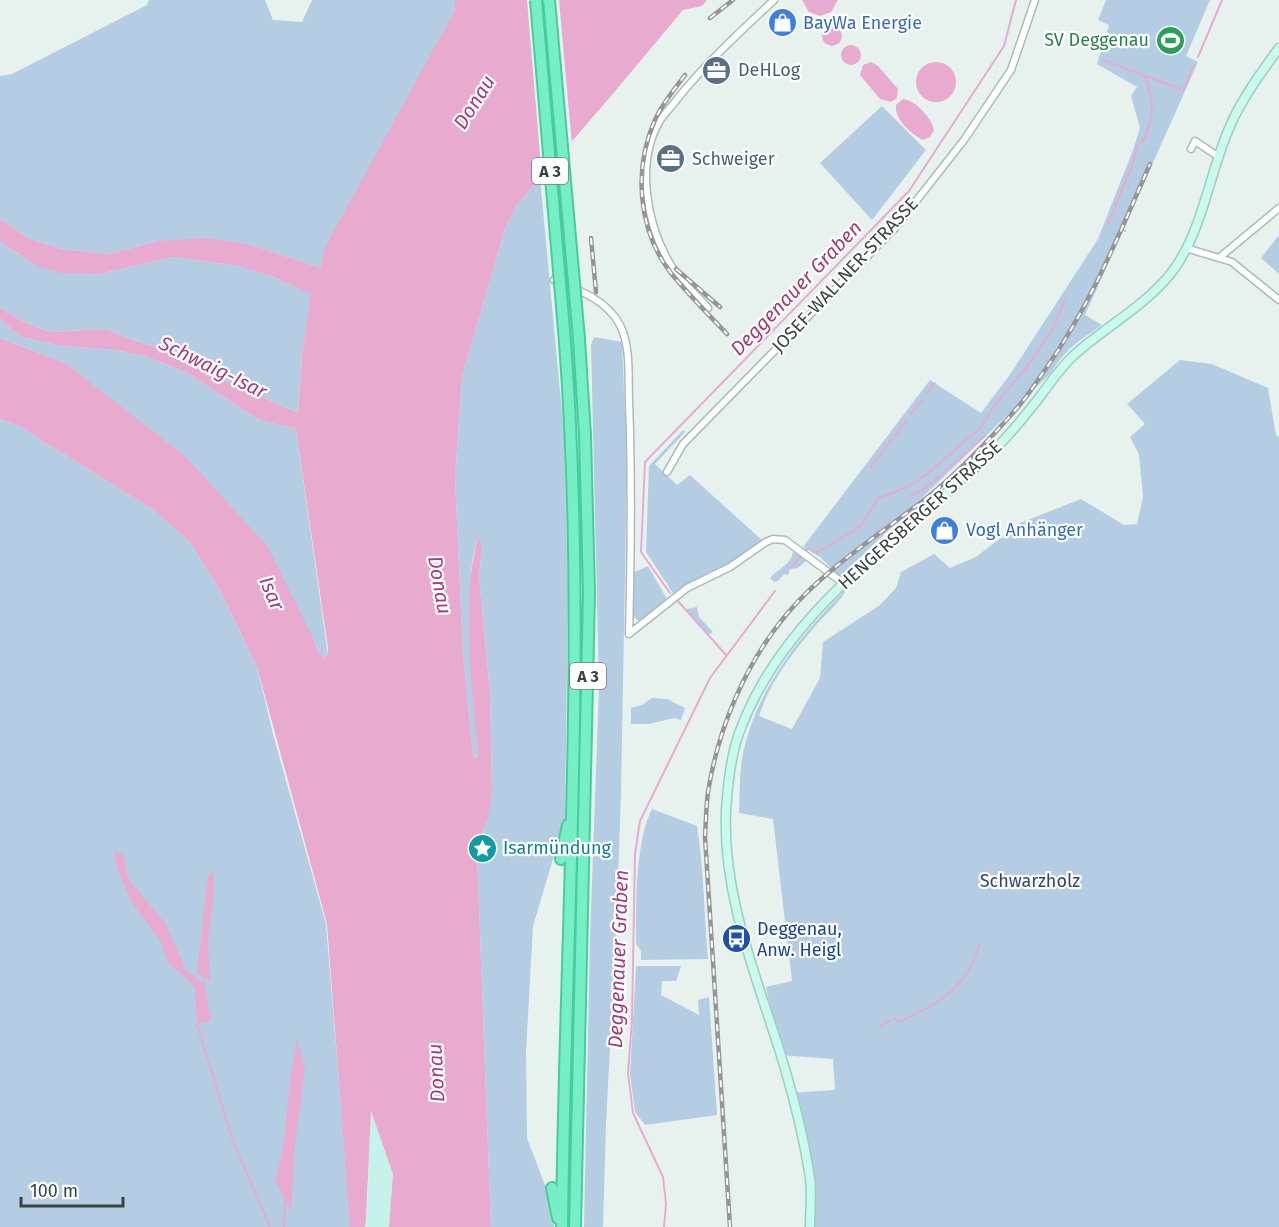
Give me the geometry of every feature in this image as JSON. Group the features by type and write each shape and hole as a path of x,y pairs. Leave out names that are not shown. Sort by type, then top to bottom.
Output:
{"highway":[{"name":"A 3","path":"536,0 572,439 576,582 573,817 563,1113 562,1227"},
{"name":"A 3","path":"549,0 579,339 586,446 589,593 575,1227"},
{"path":"561,859 567,827 573,817"},
{"path":"552,1188 557,1215 562,1227"}],"main road":[{"name":"HENGERSBERGER STRASSE","path":"810,1227 810,1180 791,1093 737,914 727,856 726,812 732,760 741,729 771,668 793,637 843,583 990,453 1024,417 1070,359 1146,298 1175,267 1195,229 1227,132 1242,102 1279,48"}],"street":[{"path":"708,308 672,268 648,210 648,167 651,144 661,120 709,62 774,0"},
{"name":"JOSEF-WALLNER-STRASSE","path":"667,472 683,444 895,228 950,158 1011,70 1035,0"},
{"path":"1191,149 1195,141 1219,157"},
{"path":"1220,257 1279,208"},
{"path":"1186,248 1232,262 1279,300"},
{"path":"554,279 585,292 600,302 613,314 626,339 632,458 629,634 687,588 730,567 773,539 784,540 800,550 843,583"}],"green space":[{"path":"149,0 265,0 273,20 302,22 312,0 455,0 455,10 321,268 248,244 158,241 110,254 60,249 28,238 0,219 0,76 12,74 147,5"},
{"path":"1106,0 1210,0 1186,56 1198,62 1085,315 1102,325 1067,351 1051,373 840,577 820,557 803,547 930,380 981,413 1009,376 1098,239 1140,128 1131,96 1137,87 1097,64 1109,25 1098,20"},
{"path":"882,106 926,150 872,220 820,163"},
{"path":"540,178 564,434 568,592 565,819 533,926 526,1051 527,1138 554,1209 554,1227 491,1227 477,852 484,831 492,789 490,692 479,577 482,547 479,536 475,548 470,586 478,757 475,758 463,654 455,478 462,376 505,229 516,206"},
{"path":"1279,235 1279,274 1261,258"},
{"path":"0,242 18,254 99,274 173,257 233,265 272,276 312,294 302,356 298,413 198,369 173,351 138,342 105,329 50,332 24,322 0,308"},
{"path":"0,319 21,337 61,346 116,350 147,357 186,372 259,420 296,429 328,655 324,657 318,652 314,640 65,363 0,338"},
{"path":"594,337 622,342 627,464 621,792 603,1227 584,1227 590,938 599,687 591,345"},
{"name":"Schwarzholz","path":"1180,360 1212,364 1268,388 1276,435 1279,437 1279,1227 810,1227 810,1179 791,1093 835,1090 833,1059 780,1055 766,987 792,981 773,819 739,813 742,757 760,703 771,682 799,642 847,588 784,667 769,691 759,716 792,729 820,678 823,642 880,605 896,588 901,572 934,554 950,568 976,557 1020,523 1081,499 1124,525 1137,524 1143,497 1139,454 1130,437 1145,424 1127,404"},
{"path":"0,419 17,425 152,509 190,542 221,592 257,667 273,734 326,924 351,1227 0,1227"},
{"path":"683,430 685,432 655,464 677,485 690,475 764,542 743,557 673,593 646,552 649,466"},
{"path":"794,551 807,560 798,568 790,569 788,575 784,574 774,582 770,578 791,559"},
{"path":"648,566 667,599 655,611 639,621 632,616 633,573"},
{"path":"697,607 699,617 713,632 708,635 687,611 687,609"},
{"path":"652,698 667,699 685,708 681,720 674,718 649,724 631,724 631,708 642,705"},
{"path":"652,809 697,826 703,876 708,959 641,960 641,951 636,944 639,856 646,822"},
{"path":"636,966 681,966 676,981 662,981 661,995 699,1015 698,1000 709,997 717,1115 645,1125 635,1112 630,1074"}],"sand":[{"path":"371,1109 393,1174 389,1227 365,1227"}],"water":[{"path":"455,0 707,0 702,6 683,10 516,206 505,229 462,376 455,478 463,654 475,758 478,757 469,616 473,560 479,535 482,547 479,577 490,692 492,789 489,813 477,852 491,1227 389,1227 393,1174 371,1111 365,1227 350,1227 327,924 257,667 221,592 190,542 152,509 17,425 0,419 0,338 65,363 185,456 268,547 318,652 324,657 328,655 328,648 296,429 259,420 186,372 147,357 116,350 61,346 21,337 0,319 0,308 24,322 50,332 105,329 138,342 173,351 198,369 298,413 302,356 311,294 272,276 233,265 173,257 99,274 61,273 39,267 0,242 0,219 28,238 60,249 110,254 158,241 204,238 248,244 321,268 324,249 455,10"},
{"path":"802,0 838,0 831,12 820,16 809,12"},
{"path":"832,26 839,29 842,36 839,43 832,46 825,43 822,36 825,29"},
{"path":"851,45 858,48 861,55 858,62 851,65 844,62 841,55 844,48"},
{"path":"871,62 878,66 898,89 897,98 891,102 880,99 860,75 863,65"},
{"path":"936,62 944,63 950,68 955,74 955,90 950,96 944,101 936,102 928,101 922,96 917,90 916,82 917,74 922,68 928,63"},
{"path":"903,99 918,106 926,115 934,130 930,137 923,140 900,121 896,105"},
{"path":"114,851 123,855 129,880 166,924 186,970 204,984 211,1021 197,1024 195,988 168,963 160,940 132,903 118,871"},
{"path":"214,870 208,941 210,980 197,974 208,876"},
{"path":"297,1038 305,1070 295,1144 291,1211 275,1181 284,1144"}],"pier":[{"path":"527,0 559,0 572,145 542,179"}],"waterway":[{"name":"Deggenauer Graben","path":"670,593 641,552 645,462 909,191 1004,46 1016,0"},
{"path":"1198,57 1222,0"},
{"path":"1103,60 1180,89"},
{"path":"1183,91 1194,65"},
{"path":"1144,141 1152,109 1145,77"},
{"path":"1108,224 1132,166 1138,144 1145,138"},
{"path":"791,568 808,548 815,552 820,551 853,531 862,524 879,498 909,486 926,475 980,428 996,403 1026,368 1054,327 1065,299"},
{"path":"927,393 935,383"},
{"path":"911,414 922,400"},
{"path":"870,468 906,421"},
{"path":"910,496 926,488 985,436"},
{"name":"Deggenauer Graben","path":"664,1227 666,1204 663,1177 633,1113 628,1073 632,1020 635,854 640,821 710,678 775,591"},
{"name":"Deggenauer Graben","path":"677,600 726,655"},
{"path":"894,1018 899,1022 949,993 967,973 979,945"},
{"path":"204,984 205,978"},
{"path":"879,1027 890,1020"},
{"path":"197,1024 233,1141 270,1227"},
{"path":"284,1227 285,1201"}],"railway":[{"path":"710,18 733,0"},
{"path":"685,75 661,108 648,139 644,159 642,199 651,238 660,256 671,273 727,334"},
{"path":"730,1227 705,837 708,792 713,768 735,698 771,634 801,598 854,552 941,486 1008,419 1025,398 1061,346 1090,295 1150,164"},
{"path":"591,238 596,292"},
{"path":"676,269 720,307"}],"place":[{"name":"BayWa Energie","path":"782,23"},
{"name":"SV Deggenau","path":"1170,40"},
{"name":"DeHLog","path":"717,70"},
{"name":"Schweiger","path":"671,159"},
{"name":"Vogl Anhänger","path":"945,530"},
{"name":"Isarmündung","path":"482,848"},
{"name":"Deggenau, Anw. Heigl","path":"736,939"}],"water label":[{"name":"Donau","path":"474,102"},
{"name":"Schwaig-Isar","path":"213,367"},
{"name":"Donau","path":"440,585"},
{"name":"Isar","path":"272,593"},
{"name":"Donau","path":"436,1073"}]}
